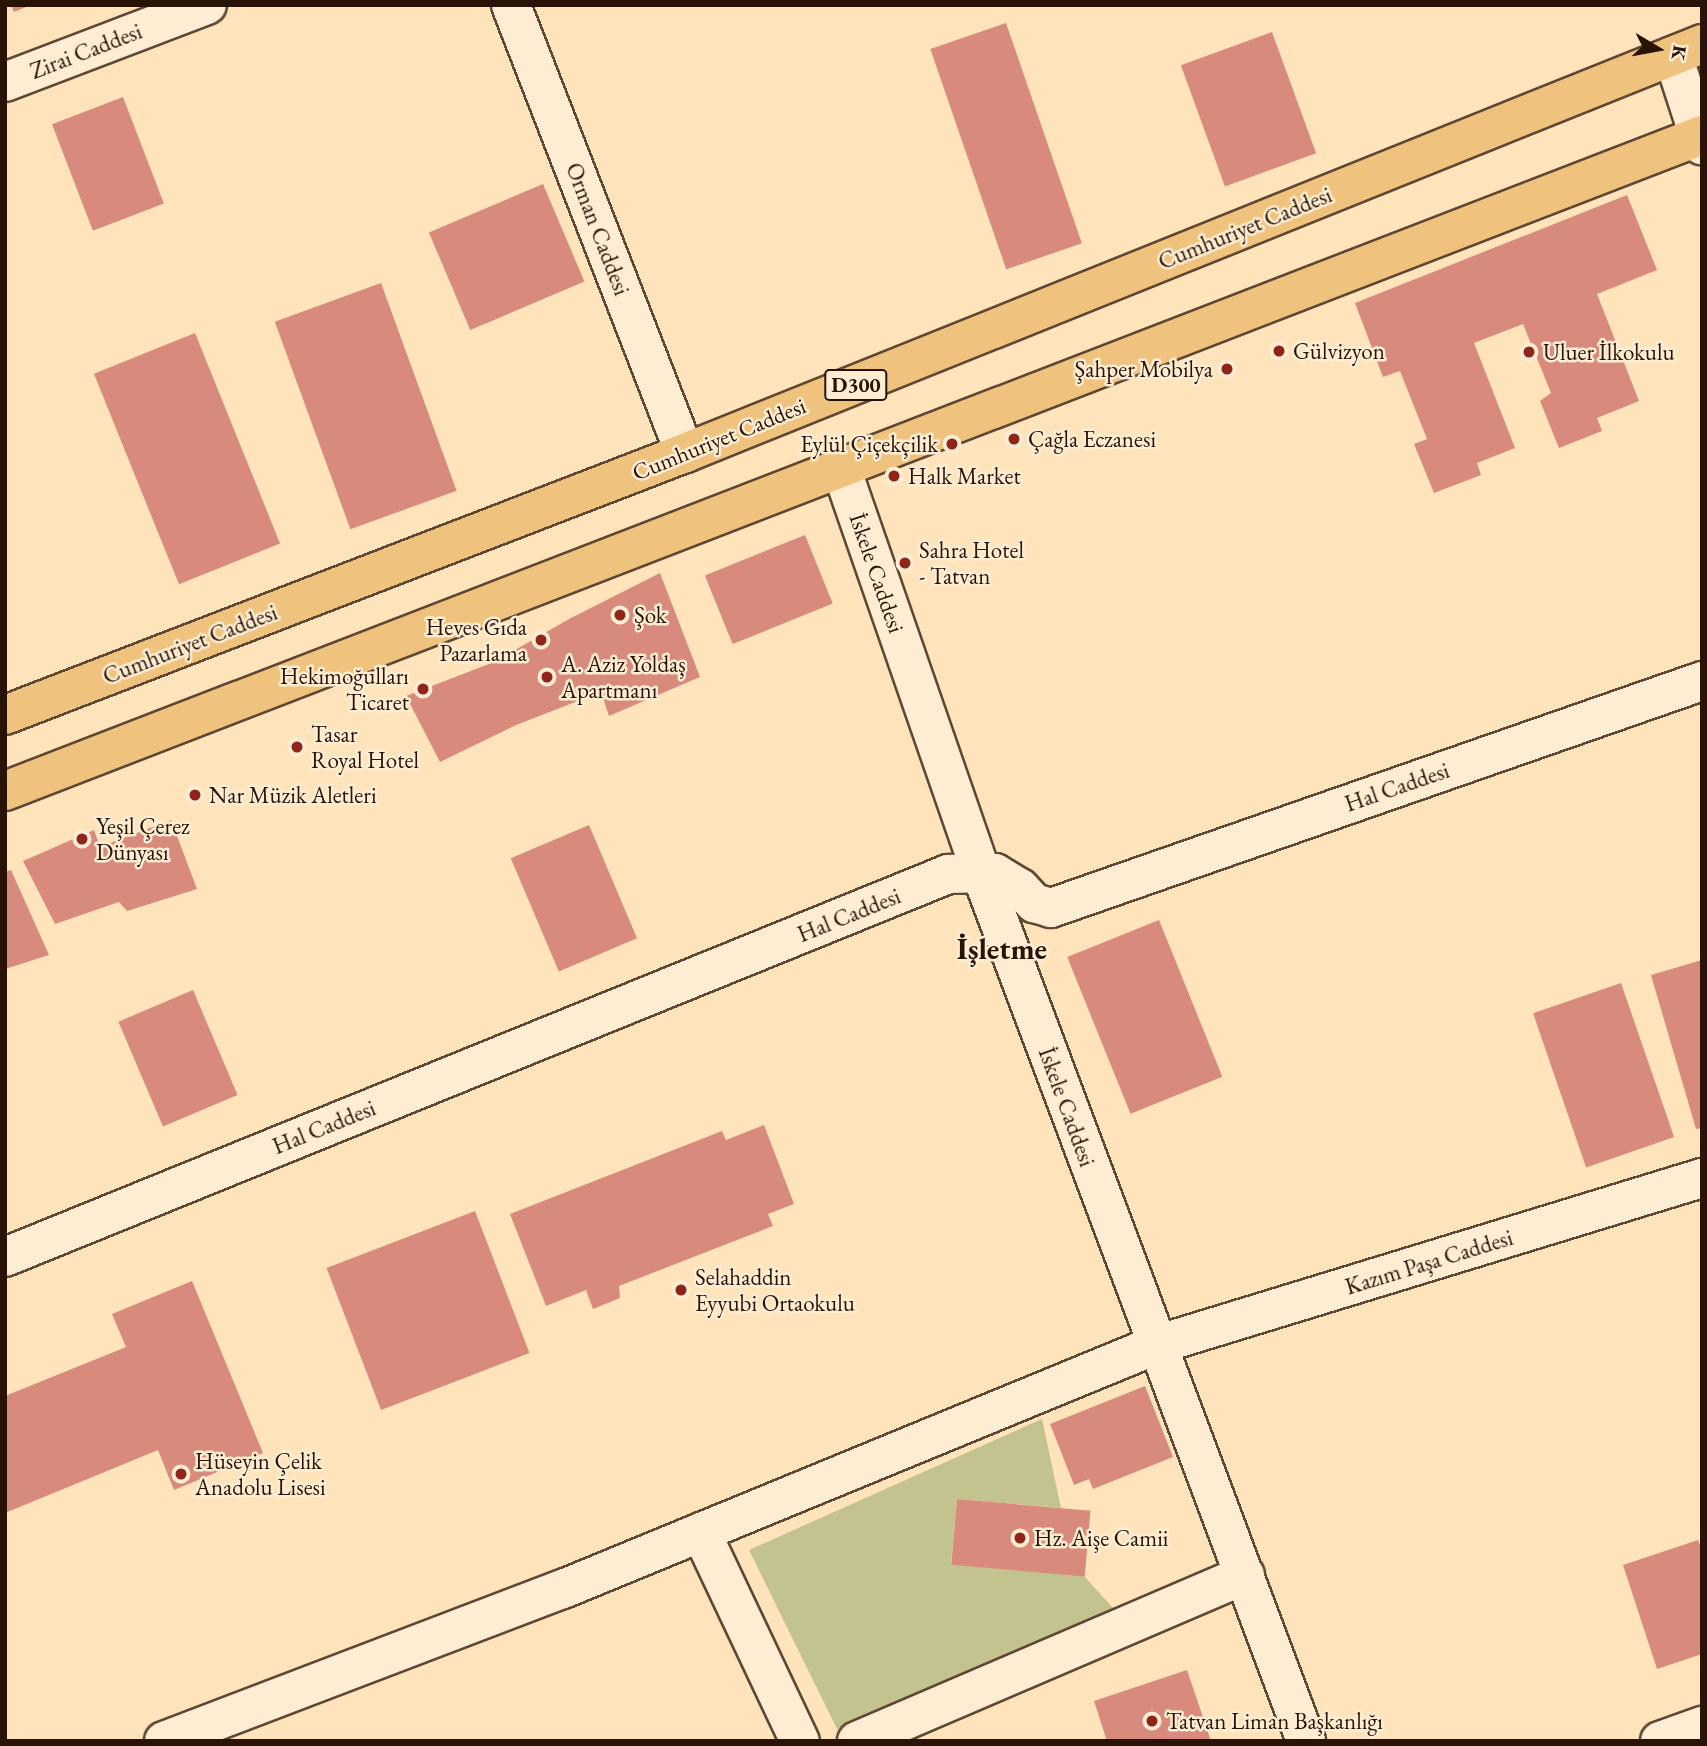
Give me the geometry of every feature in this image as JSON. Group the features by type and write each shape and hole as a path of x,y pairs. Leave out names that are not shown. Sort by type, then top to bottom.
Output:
{"highway":[{"name":"Cumhuriyet Caddesi","path":"5,715 685,453 1688,50"},
{"path":"5,791 1701,138"}],"street":[{"name":"Zirai Caddesi","path":"5,82 207,5"},
{"name":"Orman Caddesi","path":"511,5 685,453"},
{"path":"1688,50 1701,138"},
{"name":"İskele Caddesi","path":"841,468 981,873 1306,1741"},
{"name":"Hal Caddesi","path":"5,1256 948,874 995,873 1020,888 1034,903 1051,908 1702,681"},
{"name":"Kazım Paşa Caddesi","path":"164,1741 563,1588 1156,1345 1702,1178"},
{"path":"701,1532 800,1741"},
{"path":"857,1741 1245,1575"},
{"path":"1660,1741 1702,1726"}],"green space":[{"path":"1042,1419 1061,1508 957,1499 951,1564 1084,1576 1113,1608 837,1729 749,1550"}],"building":[{"path":"11,5 31,5 14,12"},
{"path":"1006,23 1082,243 1006,269 930,49"},
{"path":"1272,32 1316,153 1225,186 1181,65"},
{"path":"123,97 164,203 93,231 52,124"},
{"path":"543,184 584,282 470,330 429,232"},
{"path":"1627,195 1657,270 1597,294 1639,401 1597,418 1602,431 1559,448 1540,401 1551,393 1523,324 1474,343 1515,448 1477,463 1481,475 1434,493 1414,444 1427,439 1400,371 1383,377 1355,303"},
{"path":"381,283 457,491 350,529 275,322"},
{"path":"195,333 280,543 179,584 94,374"},
{"path":"805,535 833,604 733,644 705,575"},
{"path":"660,573 700,677 609,716 601,692 516,725 440,762 406,696 494,662 569,619"},
{"path":"171,820 197,889 127,911 119,902 55,924 23,861 94,830 100,847"},
{"path":"589,825 637,938 559,971 511,858"},
{"path":"11,870 49,955 5,969 5,872"},
{"path":"1159,920 1222,1077 1131,1114 1067,957"},
{"path":"1702,960 1702,1128 1696,1129 1651,975"},
{"path":"1621,983 1674,1137 1586,1167 1533,1013"},
{"path":"193,990 238,1095 163,1127 118,1022"},
{"path":"764,1125 794,1204 768,1214 773,1226 619,1286 620,1298 593,1309 586,1290 546,1306 510,1214 722,1131 726,1140"},
{"path":"475,1211 529,1353 381,1410 327,1268"},
{"path":"192,1281 263,1453 174,1490 158,1450 5,1513 5,1396 126,1347 112,1314"},
{"path":"1145,1386 1173,1457 1093,1489 1089,1479 1074,1485 1050,1424"},
{"name":"Hz. Aişe Camii","path":"957,1499 1090,1511 1085,1576 951,1565"},
{"path":"1698,1540 1702,1550 1702,1654 1657,1669 1623,1565"},
{"name":"Tatvan Liman Başkanlığı","path":"1187,1670 1211,1741 1107,1741 1094,1701"}],"place":[{"name":"Gülvizyon","path":"1279,351"},
{"name":"Uluer İlkokulu","path":"1529,352"},
{"name":"Şahper Mobilya","path":"1227,369"},
{"name":"Çağla Eczanesi","path":"1014,439"},
{"name":"Eylül Çiçekçilik","path":"952,444"},
{"name":"Halk Market","path":"894,476"},
{"name":"Sahra Hotel - Tatvan","path":"905,563"},
{"name":"Şok","path":"620,615"},
{"name":"Heves Gıda Pazarlama","path":"541,640"},
{"name":"A. Aziz Yoldaş Apartmanı","path":"547,677"},
{"name":"Hekimoğulları Ticaret","path":"423,689"},
{"name":"Tasar Royal Hotel","path":"297,747"},
{"name":"Nar Müzik Aletleri","path":"195,795"},
{"name":"Yeşil Çerez Dünyası","path":"82,839"},
{"name":"Selahaddin Eyyubi Ortaokulu","path":"681,1290"},
{"name":"Hüseyin Çelik Anadolu Lisesi","path":"181,1474"},
{"name":"Hz. Aişe Camii","path":"1020,1538"},
{"name":"Tatvan Liman Başkanlığı","path":"1152,1721"}],"district":[{"name":"İşletme","path":"1002,949"}]}
